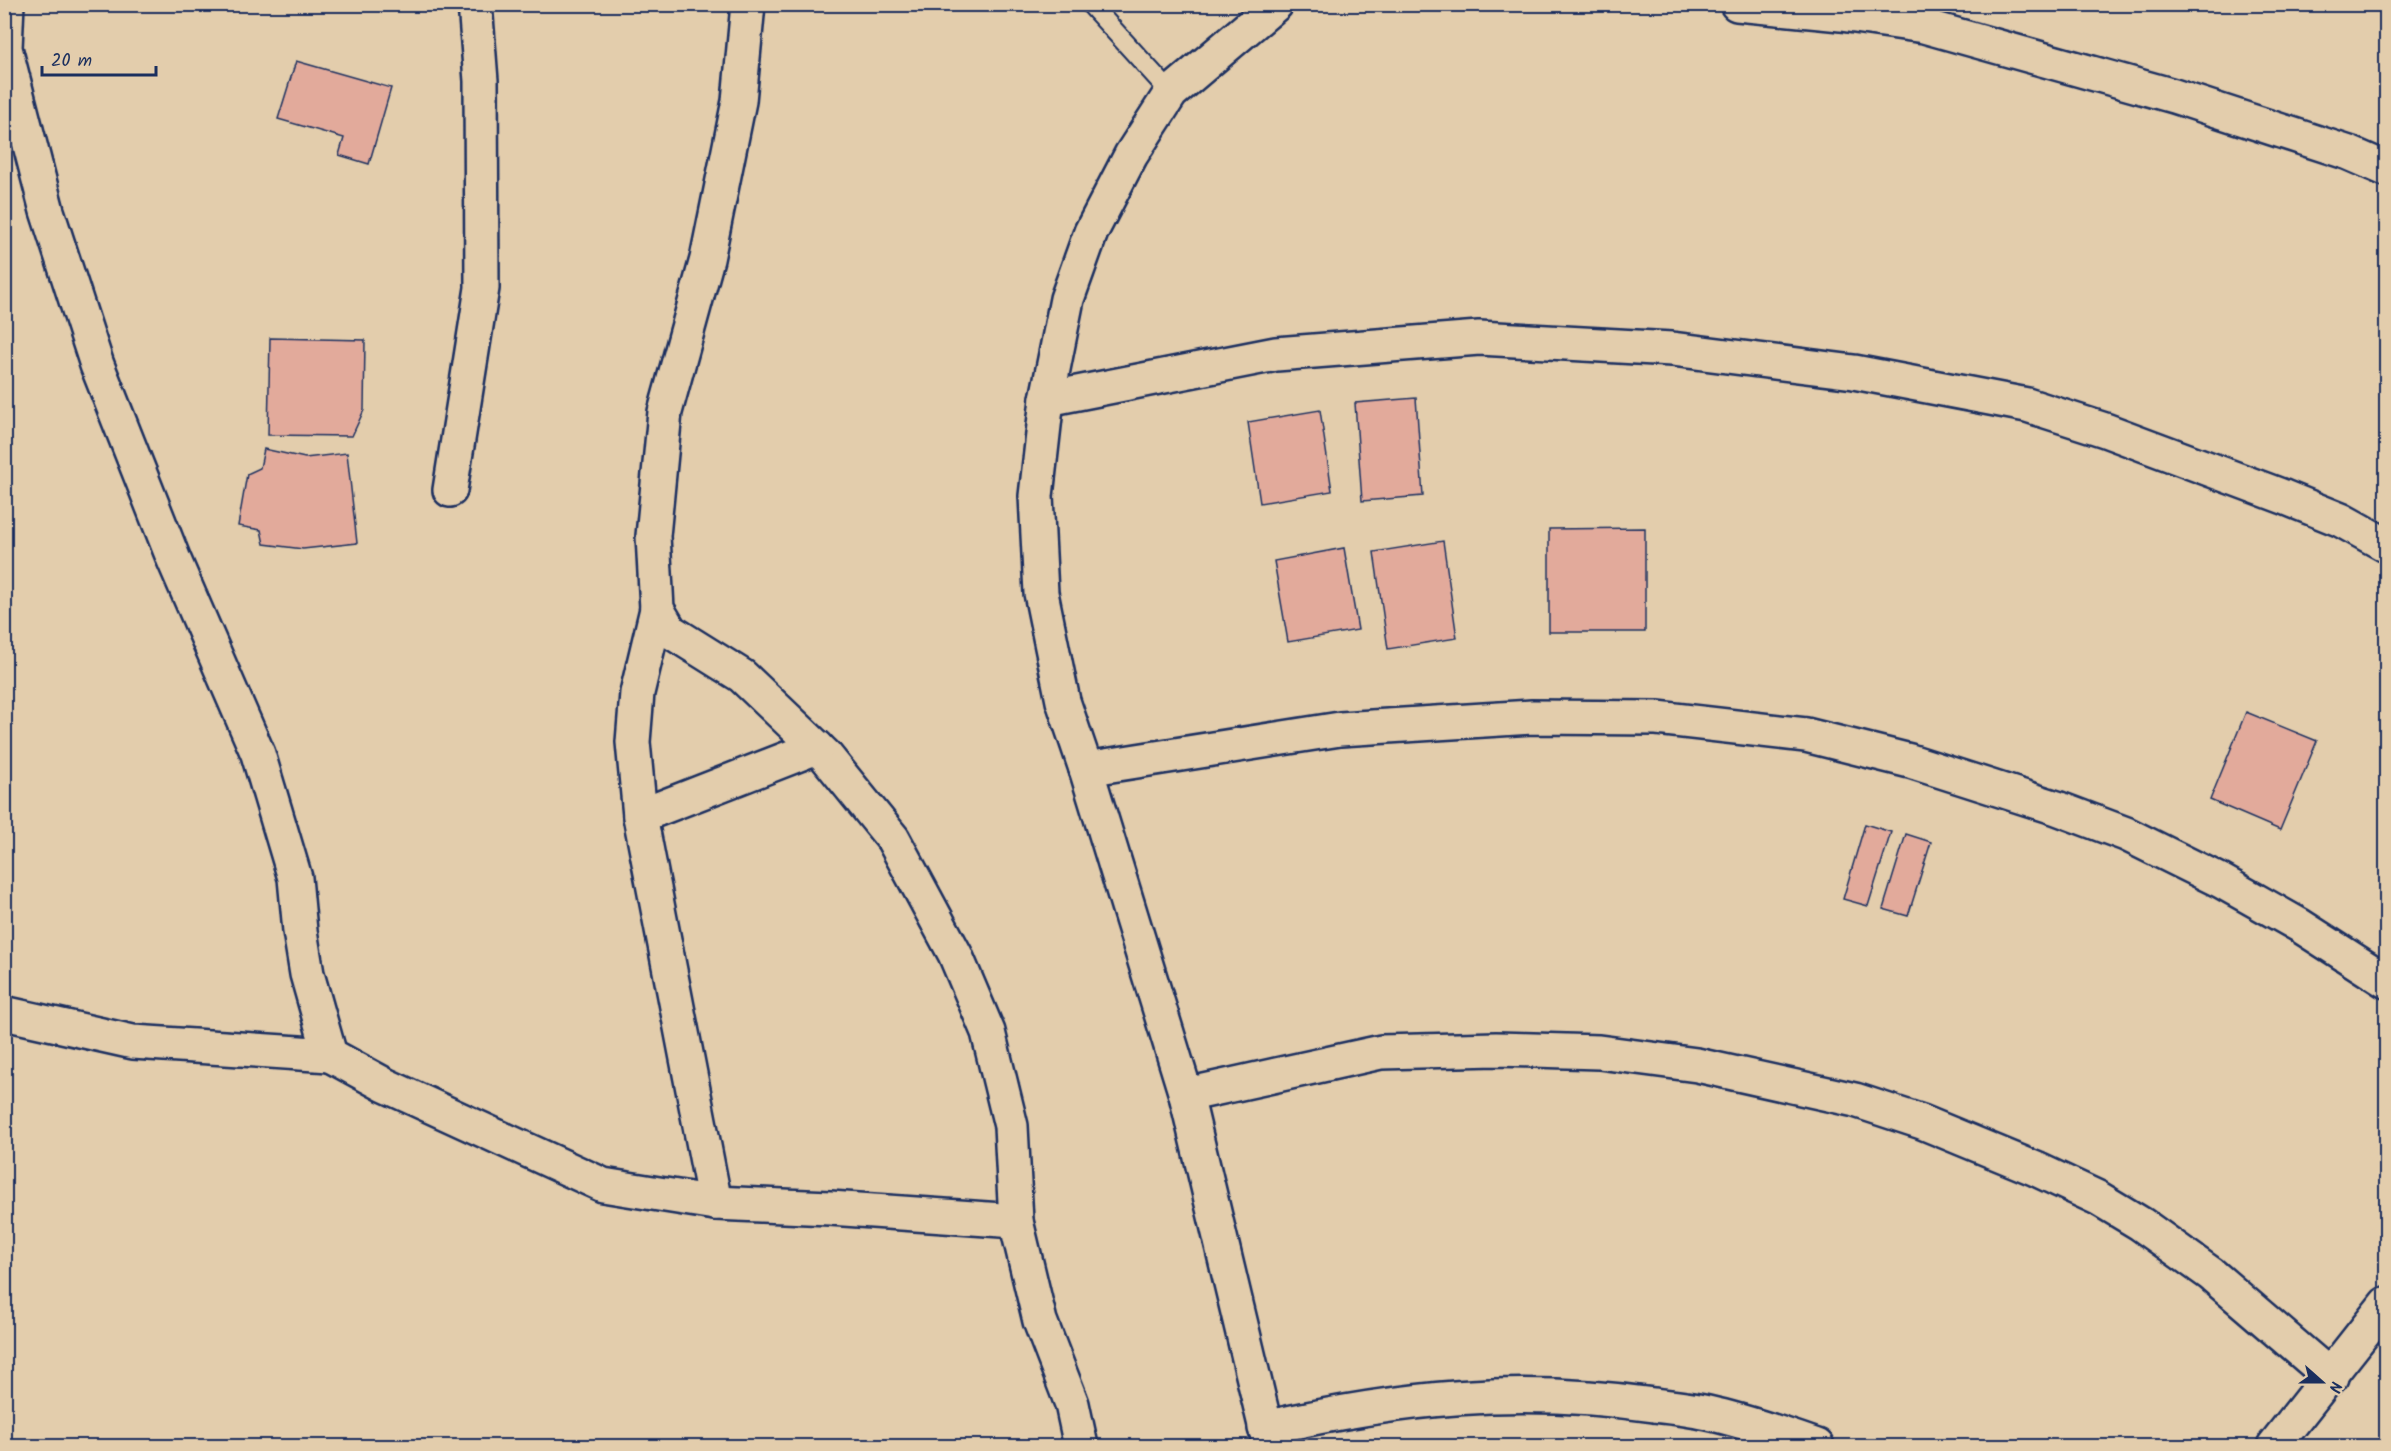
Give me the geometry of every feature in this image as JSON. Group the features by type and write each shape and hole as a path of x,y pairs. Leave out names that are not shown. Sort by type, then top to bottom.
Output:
{"street":[{"path":"7,4 5,48 47,211 97,365 174,560 258,754 295,878 307,974 330,1055"},
{"path":"450,490 482,288 481,81 475,4"},
{"path":"715,1203 640,816 633,742 637,693 657,609 653,536 664,412 707,259 739,101 748,4"},
{"path":"1276,4 1171,93 1131,155 1091,232 1067,299 1047,399 1036,496 1041,593 1063,701 1186,1095 1267,1437 1334,1413 1406,1402 1484,1395 1565,1396 1624,1400 1708,1412 1817,1446"},
{"path":"1737,4 1841,14 1924,26 2174,96 2349,153 2386,169"},
{"path":"1047,399 1276,354 1479,338 1672,349 1854,372 2027,405 2105,430 2284,497 2341,520 2386,544"},
{"path":"657,609 670,632 742,676 817,747 892,839 955,954 988,1032 1011,1126 1016,1221 1040,1321 1072,1404 1081,1446"},
{"path":"1086,769 1340,729 1532,717 1657,718 1806,735 1910,761 2058,808 2126,834 2221,881 2329,944 2386,981"},
{"path":"640,816 817,747"},
{"path":"4,1013 133,1042 330,1055 385,1085 603,1185 715,1203 830,1208 1016,1221"},
{"path":"1186,1095 1381,1052 1496,1049 1599,1052 1696,1065 1855,1100 1922,1122 2036,1169 2098,1198 2141,1224 2211,1274 2331,1377"},
{"path":"2274,1446 2331,1377 2386,1304"}],"lane":[{"path":"1090,4 1171,93"}],"building":[{"path":"296,61 391,88 369,164 339,155 344,138 278,119"},
{"path":"270,338 365,340 364,410 352,436 268,435"},
{"path":"1416,398 1423,496 1362,501 1355,403"},
{"path":"1320,410 1332,491 1260,503 1248,422"},
{"path":"264,449 305,458 347,453 357,543 303,549 264,544 261,530 238,526 247,474 260,468"},
{"path":"1645,528 1645,632 1549,632 1549,529"},
{"path":"1443,541 1457,638 1388,649 1374,552"},
{"path":"1344,548 1358,630 1288,642 1274,561"},
{"path":"2246,712 2317,741 2280,830 2210,800"},
{"path":"1865,824 1891,832 1868,906 1843,899"},
{"path":"1906,834 1931,842 1908,916 1883,909"}]}
